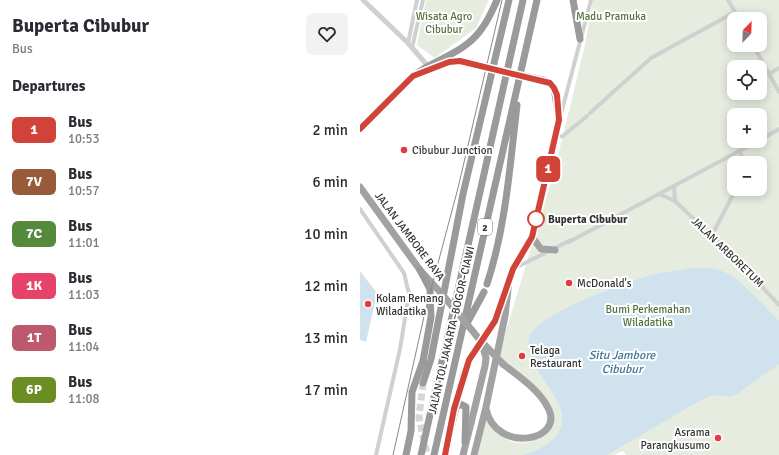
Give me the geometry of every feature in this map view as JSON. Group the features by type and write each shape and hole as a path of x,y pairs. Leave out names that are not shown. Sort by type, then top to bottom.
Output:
{"highway":[{"path":"360,129 413,76 427,65 468,44 484,25 497,0"},
{"path":"423,383 431,359 463,194 509,0"},
{"name":"JALAN TOL JAKARTA–BOGOR–CIAWI","path":"421,455 523,0"},
{"name":"JALAN TOL JAKARTA–BOGOR–CIAWI","path":"434,455 537,0"},
{"path":"573,0 580,39"},
{"path":"413,76 449,62 460,61 542,80 554,88 559,120 532,237 513,269 495,321 469,360 454,409 445,455"},
{"path":"487,284 497,254 504,211 522,67"},
{"name":"JALAN JAMBORE RAYA","path":"360,187 420,270 480,340 503,364 544,401 551,414 550,424 543,434 534,442 522,445 512,443 496,433 490,422 486,407"},
{"path":"532,237 541,249 555,250"},
{"path":"406,455 411,431 412,392 423,361 431,317 430,289 420,270"},
{"path":"474,455 486,407 505,316 510,280"},
{"path":"461,333 484,292"},
{"path":"465,442 485,366 486,358 480,340"},
{"path":"454,409 460,404 466,407 463,455"}],"street":[{"path":"363,0 408,43 427,65"},
{"path":"408,43 418,0"},
{"path":"412,48 423,0"},
{"path":"559,120 591,0"},
{"path":"728,0 735,12"},
{"path":"556,137 563,136 651,58 727,16"},
{"path":"757,52 779,92"},
{"path":"769,74 779,68"},
{"path":"767,136 779,129"},
{"path":"513,269 555,250 745,148"},
{"path":"740,151 741,156"},
{"path":"674,187 675,201"},
{"name":"JALAN ARBORETUM","path":"659,194 675,201 711,237 738,261 779,305"},
{"path":"711,237 732,196"},
{"path":"360,209 404,273 409,294 400,349 376,455"}],"green space":[{"name":"Wisata Agro Cibubur","path":"426,0 489,0 476,28 435,58 417,45"},
{"name":"Bumi Perkemahan Wiladatika","path":"593,0 779,0 779,455 626,455 623,451 614,455 473,455 484,413 490,424 498,433 507,439 517,442 527,442 536,439 544,432 552,415 552,408 540,391 499,354 554,172 584,49"}],"water":[{"name":"Situ Jambore Cibubur","path":"689,268 708,268 726,273 733,277 754,295 779,321 779,364 736,395 731,397 713,395 701,400 607,455 520,455 533,452 545,446 552,440 561,427 562,415 557,402 550,388 533,362 529,349 530,336 537,327 565,309 602,292 658,273"},
{"name":"Kolam Renang Wiladatika","path":"360,271 377,293 366,342 360,340"}],"tunnel":[{"path":"423,383 419,417 427,455"}],"tram line":[{"path":"393,455 425,312 458,188 502,0"}],"bus line":[{"name":"1","path":"360,129 401,86 413,76 449,62 460,61 542,80 550,83 557,95 559,120 532,237 526,251 513,269 495,321 469,360 454,409 445,455"}],"place":[{"name":"Cibubur Junction","path":"404,150"},
{"name":"Buperta Cibubur","path":"536,219"},
{"name":"McDonald's","path":"569,283"},
{"name":"Kolam Renang Wiladatika","path":"368,304"},
{"name":"Telaga Restaurant","path":"522,356"},
{"name":"Asrama Parangkusumo","path":"718,438"}],"park label":[{"name":"Madu Pramuka","path":"611,16"}]}
